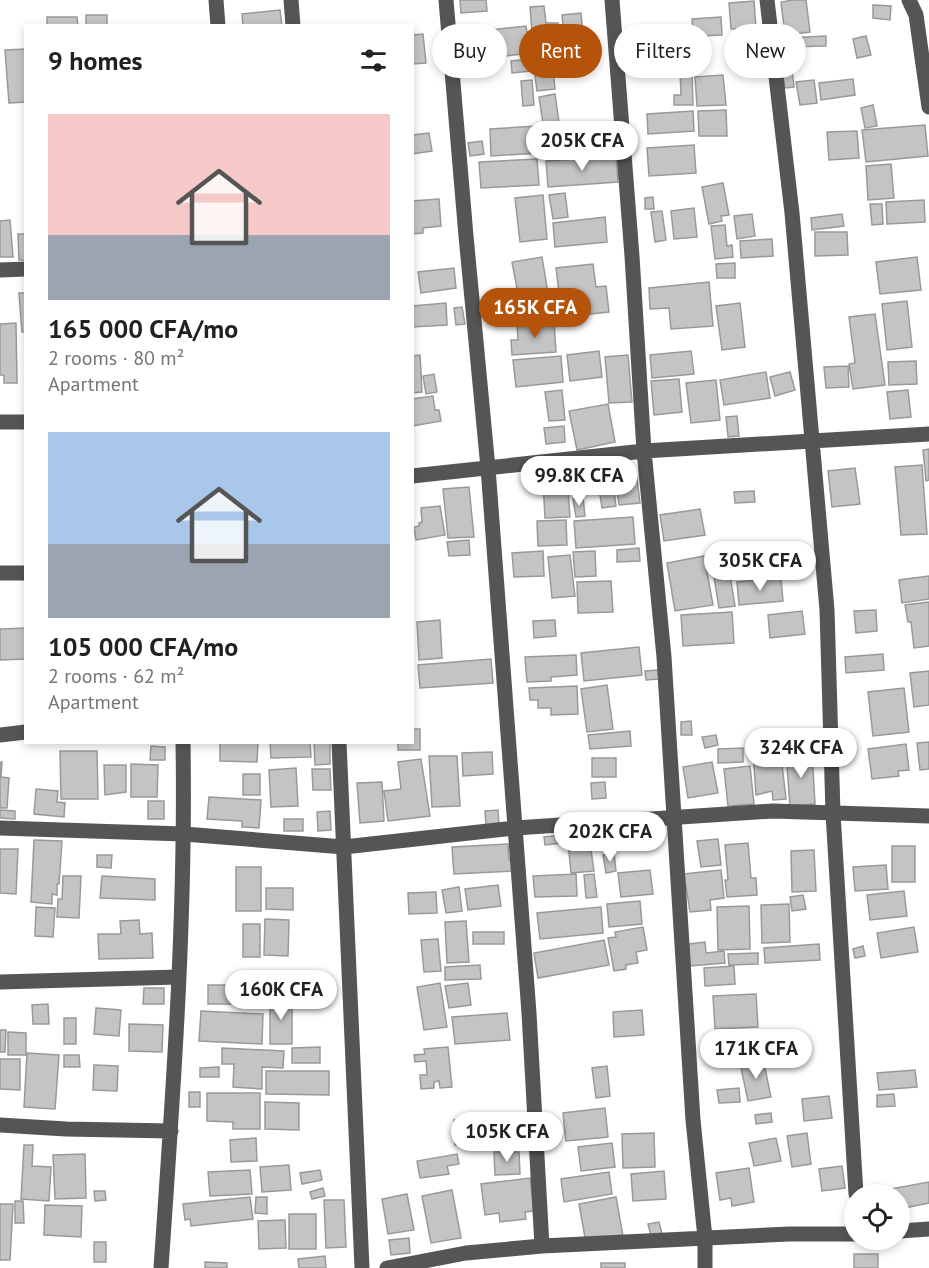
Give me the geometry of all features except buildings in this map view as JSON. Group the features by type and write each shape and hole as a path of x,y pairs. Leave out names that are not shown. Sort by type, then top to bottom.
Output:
{"street":[{"path":"216,0 218,24"},
{"path":"291,0 293,24"},
{"path":"446,0 488,468 529,1013 542,1246"},
{"path":"612,0 644,452 664,657 693,1120 705,1238 705,1268"},
{"path":"767,0 792,213 827,610 833,813 855,1184"},
{"path":"909,0 916,15 929,107"},
{"path":"0,270 24,269"},
{"path":"0,422 24,422"},
{"path":"414,476 644,452 929,434"},
{"path":"0,573 24,573"},
{"path":"0,735 24,732"},
{"path":"161,1268 171,1131 178,977 184,834 183,744"},
{"path":"339,744 362,1268"},
{"path":"0,828 184,834 344,847 515,828 773,811 929,816"},
{"path":"0,982 178,977"},
{"path":"0,1125 171,1131"},
{"path":"910,1230 929,1229"},
{"path":"387,1268 466,1253 542,1246 844,1234"}]}
